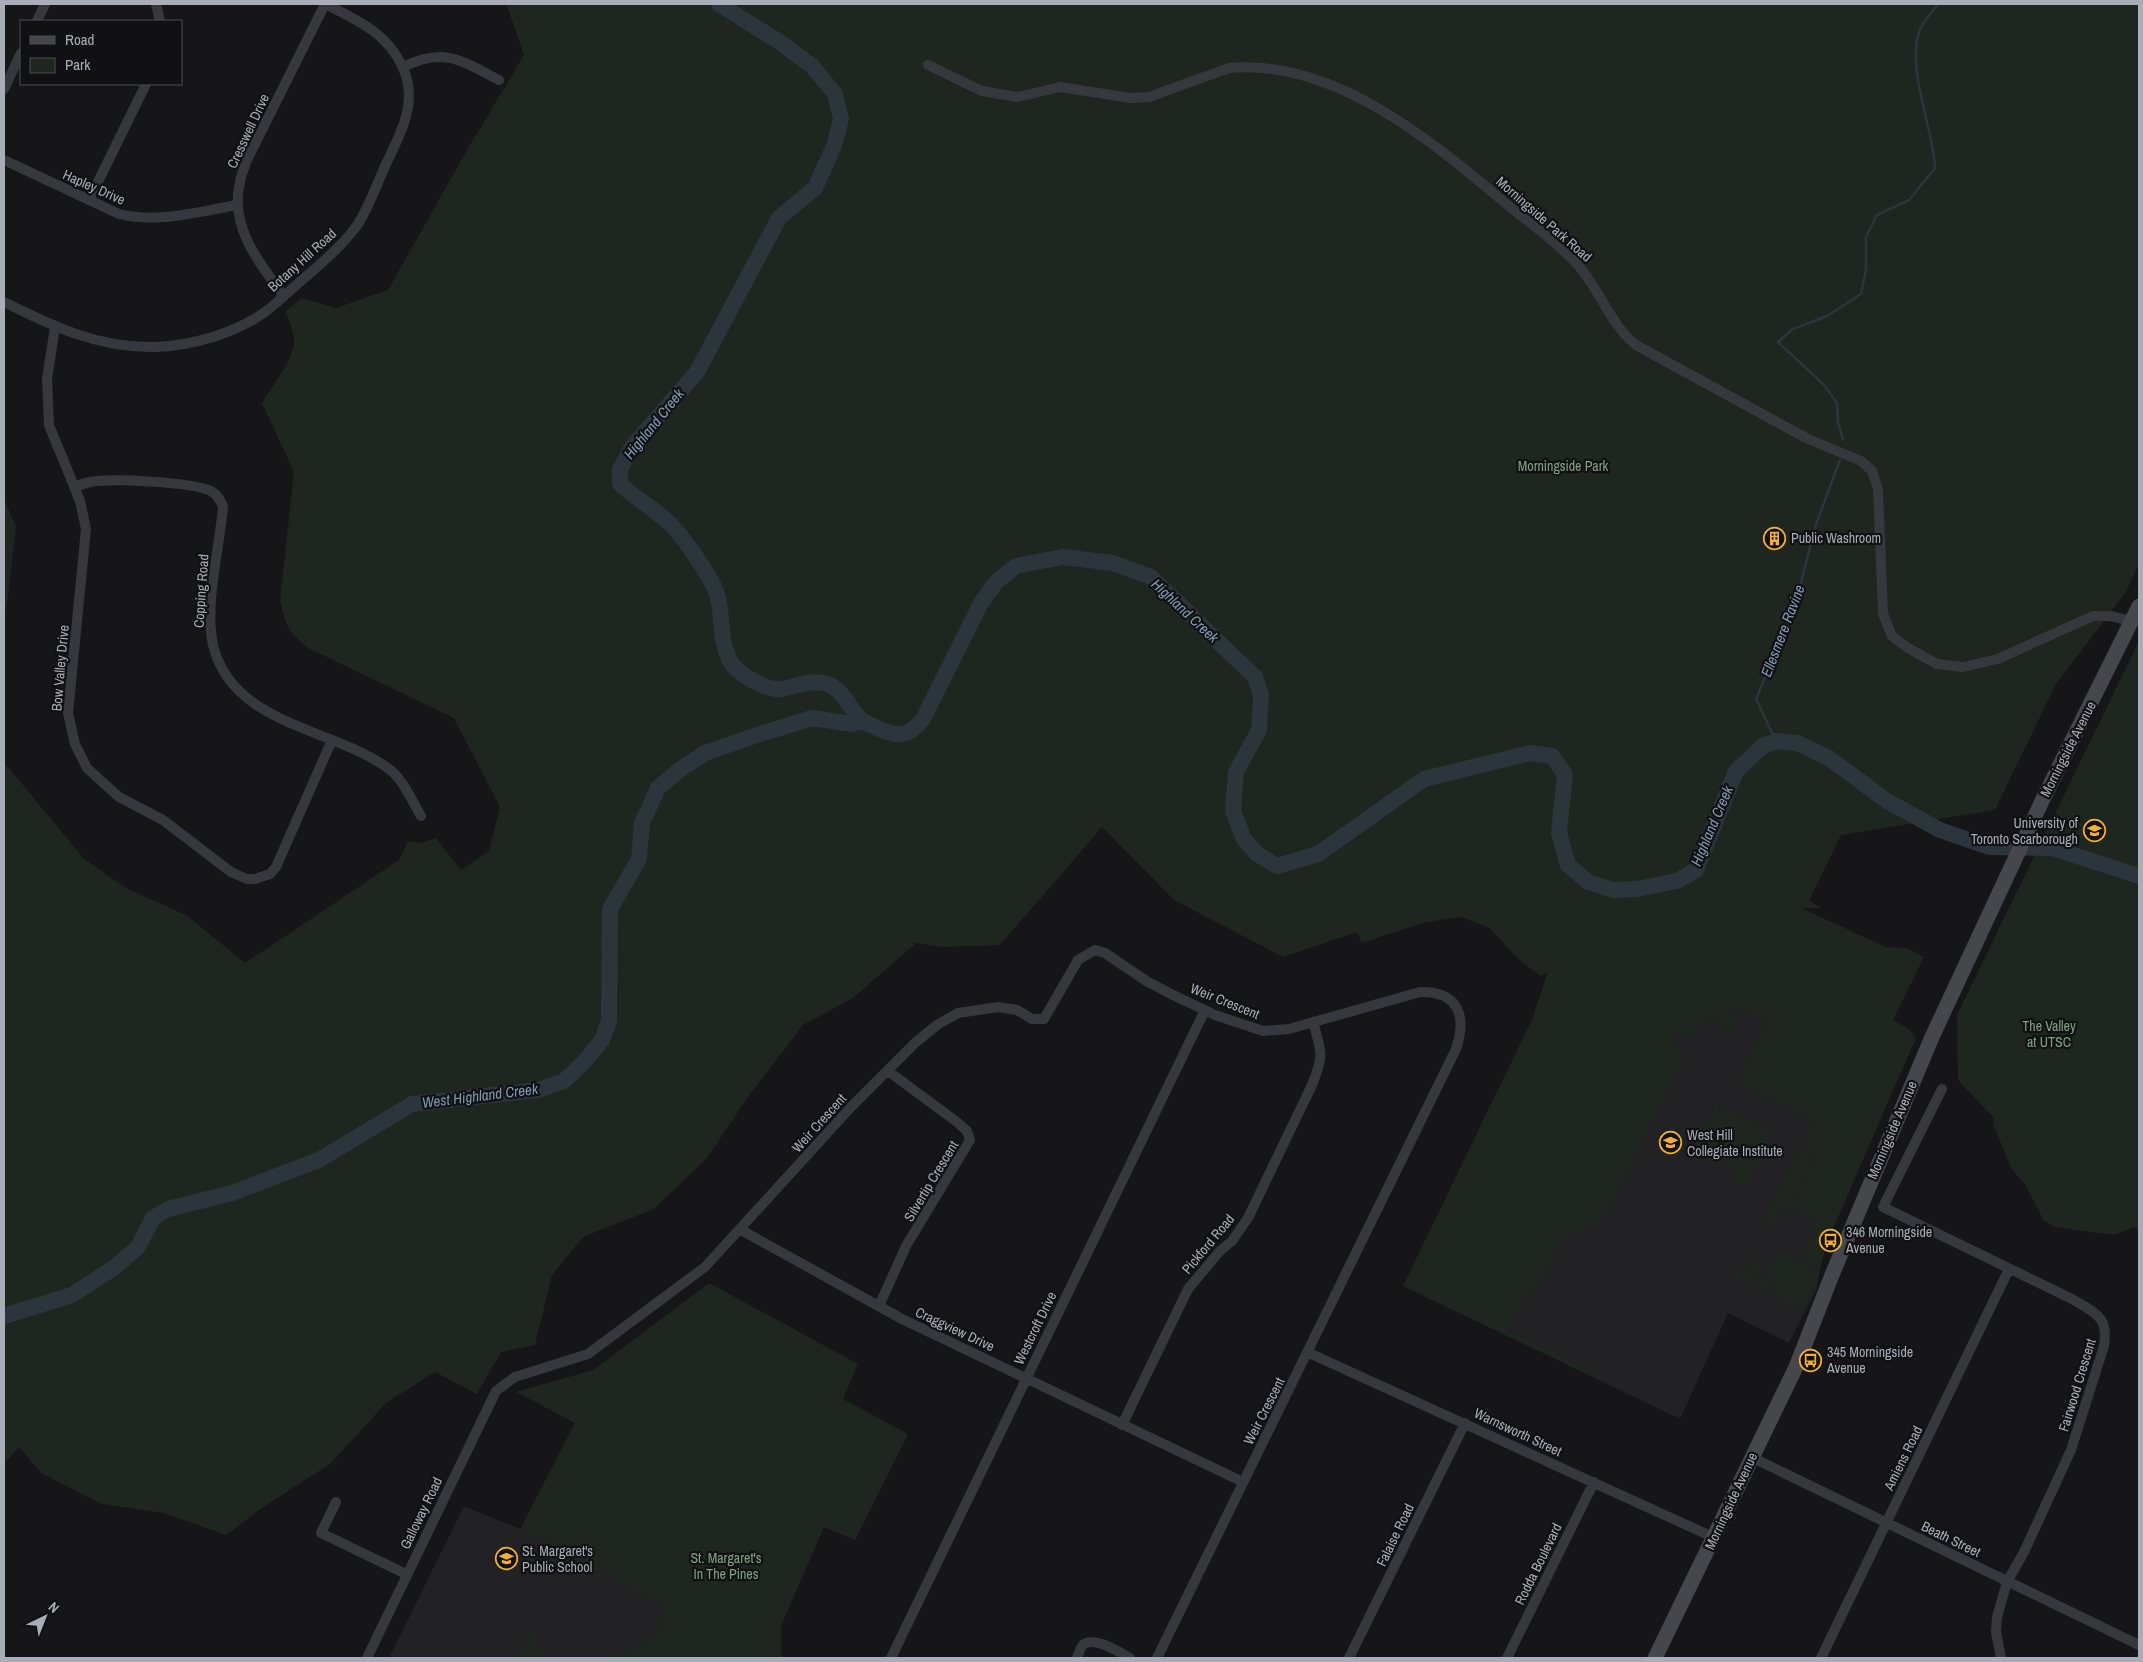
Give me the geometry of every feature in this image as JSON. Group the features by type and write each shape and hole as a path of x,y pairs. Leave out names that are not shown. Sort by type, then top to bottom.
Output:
{"main road":[{"name":"Morningside Avenue","path":"1655,1658 1715,1538 1751,1457 1796,1367 1903,1102 1943,1015 2042,801 2139,606"}],"street":[{"path":"37,20 45,4"},
{"path":"156,4 160,20"},
{"name":"Botany Hill Road","path":"4,302 55,328 80,337 114,344 156,347 182,344 208,338 246,323 265,312 344,242 365,210 405,120 408,92 403,68 391,46 373,29 325,4"},
{"name":"Cresswell Drive","path":"284,296 244,237 238,205 240,182 247,160 325,4"},
{"path":"4,89 20,55"},
{"path":"403,68 417,60 436,56 450,57 498,80"},
{"name":"Morningside Park Road","path":"928,65 982,91 1018,97 1060,88 1131,98 1149,97 1229,68 1240,67 1281,72 1306,78 1350,94 1382,110 1424,137 1563,250 1587,276 1627,336 1636,345 1806,438 1854,457 1866,465 1876,478 1878,489 1883,614 1889,631 1908,648 1937,664 1963,667 1998,659 2093,616 2103,615 2132,621"},
{"path":"89,200 146,85"},
{"name":"Hapley Drive","path":"4,160 119,214 148,219 238,205"},
{"name":"Bow Valley Drive","path":"55,328 47,379 49,425 75,487 86,529 68,713 75,744 87,768 119,797 162,820 232,872 247,879 255,879 270,874 276,867 332,740"},
{"name":"Copping Road","path":"75,487 90,482 142,481 211,491 218,497 223,506 211,614 214,649 220,664 237,690 260,708 366,754 392,770 421,816"},
{"name":"Weir Crescent","path":"504,1384 515,1377 588,1354 705,1267 741,1230 852,1106 936,1025 958,1013 998,1007 1017,1010 1032,1019 1044,1019 1078,960 1095,950 1105,952 1148,982 1205,1010 1263,1032 1289,1029 1420,992 1434,992 1448,997 1458,1010 1462,1021 1461,1034 1456,1050 1309,1353 1156,1658"},
{"name":"Westcroft Drive","path":"891,1658 1205,1010"},
{"name":"Pickford Road","path":"1122,1425 1188,1289 1220,1251 1232,1241 1248,1218 1308,1094 1322,1064 1321,1048 1313,1022"},
{"name":"Silvertip Crescent","path":"878,1306 906,1246 970,1140 967,1131 957,1122 888,1071"},
{"name":"Fairwood Crescent","path":"1942,1090 1883,1207 2072,1299 2093,1312 2104,1322 2107,1329 2104,1346 2071,1450 2024,1552 2007,1582 1997,1617 1996,1632 2001,1658"},
{"name":"Craggview Drive","path":"741,1230 878,1306 947,1341 1243,1482"},
{"name":"Amiens Road","path":"1821,1658 2010,1269"},
{"name":"Warnsworth Street","path":"1309,1353 1715,1538"},
{"name":"Galloway Road","path":"366,1658 486,1409 496,1391 504,1384"},
{"name":"Falaise Road","path":"1349,1658 1465,1424"},
{"name":"Beath Street","path":"1751,1457 2139,1645"},
{"name":"Rodda Boulevard","path":"1507,1658 1594,1482"},
{"path":"336,1502 321,1532 406,1574"},
{"path":"1077,1658 1081,1648 1090,1642 1097,1643 1130,1658"}],"shaded area":[{"name":"West Hill Collegiate Institute","path":"1548,973 1668,977 1910,1050 1824,1250 1816,1290 1789,1343 1728,1313 1680,1419 1403,1286 1532,1020"},
{"name":"St. Margaret's Public School","path":"464,1506 520,1529 665,1608 657,1635 609,1658 389,1658"}],"green space":[{"name":"Morningside Park","path":"502,4 2139,4 2139,563 2126,592 2056,684 1995,810 1841,835 1809,901 1822,908 1801,908 1886,947 1906,948 1924,957 1893,1020 1910,1030 1916,1038 1830,1235 1828,1235 1825,1241 1827,1243 1820,1268 1800,1259 1820,1216 1816,1215 1814,1220 1792,1209 1819,1154 1802,1144 1813,1120 1737,1083 1766,1021 1741,1010 1730,1032 1716,1025 1719,1020 1742,1005 1739,1004 1716,1019 1714,1023 1703,1019 1693,1036 1685,1037 1675,1034 1672,1041 1680,1046 1684,1058 1608,1213 1598,1223 1561,1240 1537,1292 1533,1294 1527,1291 1508,1330 1602,1376 1600,1380 1403,1286 1532,1020 1548,972 1541,976 1518,959 1490,928 1461,917 1423,923 1362,943 1357,932 1283,957 1174,900 1102,827 1000,945 942,947 916,943 853,998 803,1025 748,1097 707,1158 654,1209 583,1237 552,1275 535,1345 501,1352 477,1394 435,1372 386,1403 330,1464 262,1508 226,1535 164,1513 102,1504 41,1473 19,1447 9,1459 4,1460 4,762 84,859 126,888 186,915 245,963 399,860 408,841 422,843 436,838 461,870 489,851 500,807 454,718 310,649 297,639 286,623 280,600 294,472 262,403 285,367 294,345 293,332 285,312 301,298 336,308 388,290 463,157 524,55 507,6"},
{"path":"4,499 16,527 4,618"},
{"name":"The Valley at UTSC","path":"2139,641 2139,1231 2134,1227 2114,1235 2055,1227 2044,1221 2026,1186 2011,1168 1994,1126 1993,1117 1958,1080 1957,1015"},
{"path":"1716,1104 1773,1131 1746,1189 1731,1182 1736,1169 1694,1150"},
{"path":"1800,1147 1815,1155 1789,1208 1784,1206 1773,1228 1762,1224"},
{"path":"1760,1252 1765,1256 1751,1287 1736,1279 1743,1266 1752,1270"},
{"path":"1778,1252 1819,1271 1804,1312 1779,1301 1767,1266 1770,1260 1776,1262"},
{"path":"1765,1269 1776,1299 1755,1289"},
{"name":"St. Margaret's In The Pines","path":"709,1283 858,1364 843,1399 908,1434 855,1540 824,1527 781,1626 782,1658 609,1658 657,1635 665,1608 520,1529 575,1423 516,1392 593,1370"},
{"path":"534,1631 538,1635 539,1650 547,1658 515,1658 525,1647 527,1633"}],"waterway":[{"name":"Highland Creek","path":"719,4 778,41 812,66 835,94 841,119 834,146 815,188 779,218 697,372 632,447 620,469 620,484 674,528 703,567 717,594 723,638 728,656 732,664 747,677 761,685 775,689 812,682 830,685 836,688 855,713 865,722 891,733 907,733 923,719 981,603 996,582 1016,566 1063,557 1113,563 1151,577 1255,677 1261,695 1259,730 1236,772 1233,811 1244,839 1257,854 1277,866 1318,854 1424,779 1530,753 1552,756 1565,775 1559,833 1568,865 1588,882 1613,890 1636,889 1677,881 1696,870 1736,771 1763,746 1776,741 1797,743 1829,758 1887,801 1940,830 1989,847 2052,848 2139,876"},
{"name":"Ellesmere Ravine","path":"1843,439 1838,423 1837,403 1824,385 1778,342 1793,329 1827,316 1861,294 1866,269 1866,237 1877,215 1909,200 1935,168 1918,81 1916,47 1920,28 1938,4"},
{"name":"Ellesmere Ravine","path":"1776,741 1756,699 1795,606 1815,527 1840,460"},
{"name":"West Highland Creek","path":"4,1316 72,1295 115,1267 138,1247 153,1218 168,1209 232,1193 319,1160 412,1104 538,1090 564,1081 584,1062 602,1040 609,1021 610,909 639,859 642,823 658,788 681,769 705,753 763,733 812,718 852,724 863,721"}],"place":[{"name":"Public Washroom","path":"1775,538"},
{"name":"University of Toronto Scarborough","path":"2094,831"},
{"name":"West Hill Collegiate Institute","path":"1671,1143"},
{"name":"346 Morningside Avenue","path":"1830,1240"},
{"name":"345 Morningside Avenue","path":"1811,1360"},
{"name":"St. Margaret's Public School","path":"506,1559"}]}
